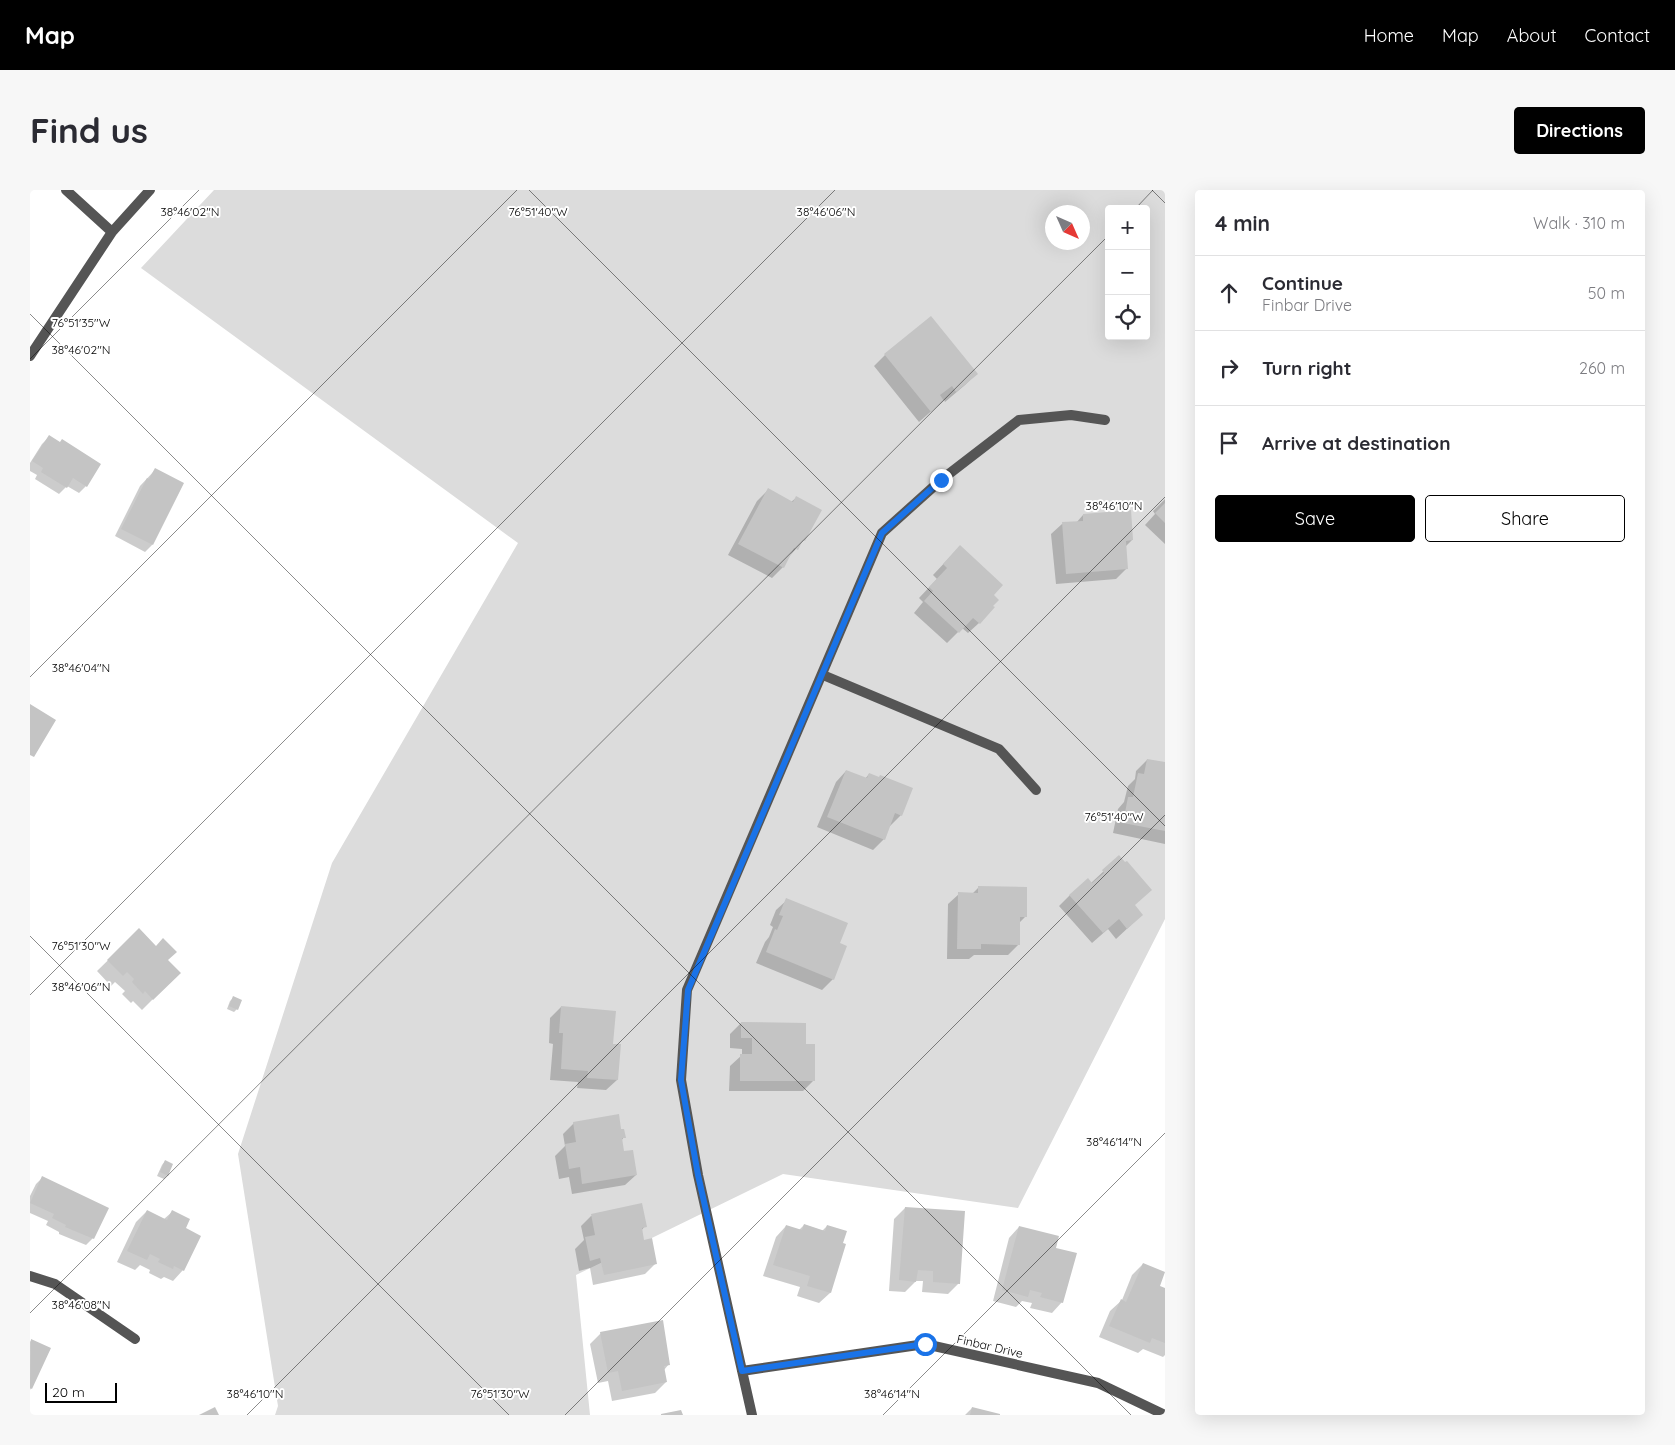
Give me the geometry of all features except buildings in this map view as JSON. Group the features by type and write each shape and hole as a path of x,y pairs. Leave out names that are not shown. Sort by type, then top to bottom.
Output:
{"street":[{"path":"66,190 112,232"},
{"path":"30,356 112,232 150,190"},
{"path":"752,1415 698,1175 681,1080 688,990 882,533 935,486 1019,420 1071,415 1106,420"},
{"path":"823,675 999,749 1036,790"},
{"path":"30,1276 55,1284 135,1339"},
{"name":"Finbar Drive","path":"742,1371 925,1344 1098,1383 1165,1415"}],"shaded area":[{"path":"214,190 1165,190 1165,919 1018,1208 783,1174 576,1275 590,1415 275,1415 278,1406 238,1154 332,863 518,543 141,268"}],"route":[{"path":"925,1344 742,1371 698,1175 681,1080 688,990 882,533 941,480"}]}
